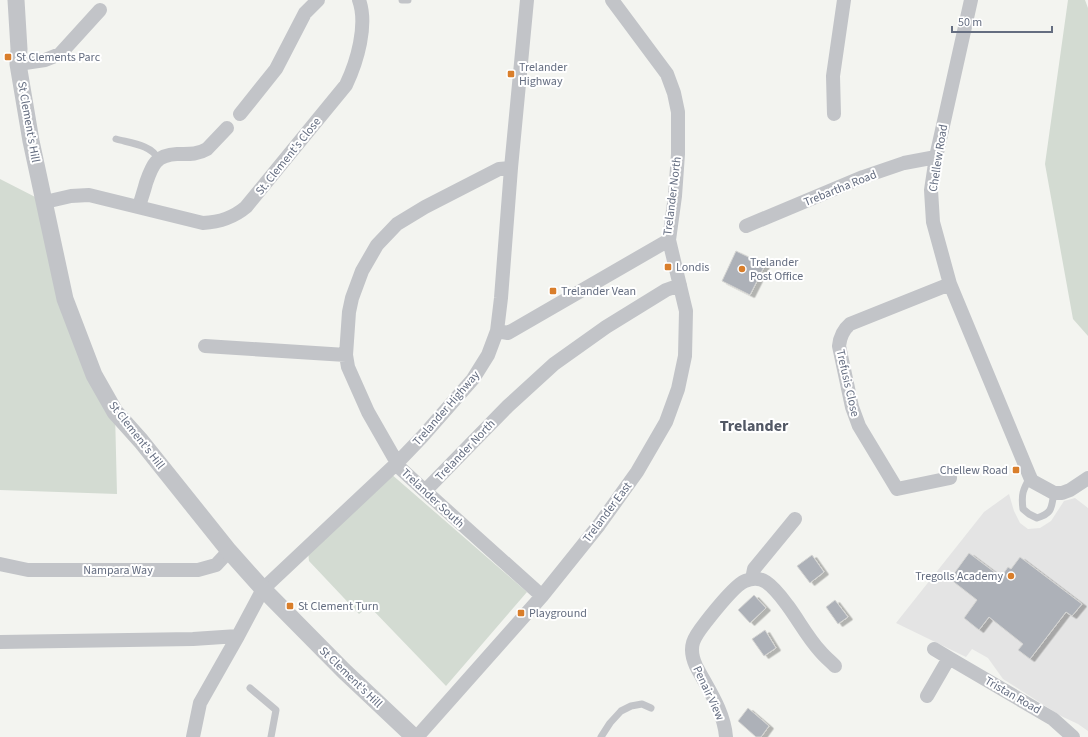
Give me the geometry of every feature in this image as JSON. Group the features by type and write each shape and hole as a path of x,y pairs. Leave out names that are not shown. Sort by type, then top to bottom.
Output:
{"street":[{"name":"St Clement's Hill","path":"16,0 19,48 18,64 31,141 45,202 64,299 94,375 116,412 229,551 263,589 414,737"},
{"path":"240,114 276,69 305,13 318,0"},
{"name":"St. Clement's Close","path":"45,202 71,196 89,195 194,221 208,222 222,221 239,213 246,207 346,85 356,62 360,43 362,22 359,0"},
{"name":"Trelander Highway","path":"193,737 200,703 263,589 398,462 422,437 473,378 488,355 497,331 501,298 526,0"},
{"name":"Trelander North","path":"497,331 508,333 669,240 675,196 678,154 678,112 674,93 666,74 612,0"},
{"path":"834,114 833,76 844,0"},
{"name":"Chellew Road","path":"971,0 936,157 932,190 933,222 950,284 1030,478"},
{"path":"18,64 45,60 60,54 100,10"},
{"path":"138,207 151,168 158,159 169,155 194,154 204,151 227,128"},
{"name":"Trebartha Road","path":"746,226 863,177 904,163 936,157"},
{"name":"Trelander South","path":"511,168 499,169 425,207 397,224 377,245 362,271 352,298 349,312 346,355 348,367 368,412 398,462 400,468 542,596"},
{"name":"Trelander East","path":"417,737 542,596 599,525 633,478 666,422 678,389 686,356 686,311 669,240"},
{"name":"Trefusis Close","path":"950,284 850,324 842,333 839,346 852,407 859,426 897,489 950,478"},
{"name":"Trelander North","path":"425,491 508,406 554,364 606,327 666,290 680,285"},
{"path":"205,346 346,355"},
{"path":"1030,478 1032,481 1054,493 1062,493 1070,490 1086,480"},
{"path":"795,520 754,569 752,579 764,581 782,597 820,651 835,666"},
{"name":"Nampara Way","path":"0,564 28,570 198,570 216,565 229,551"},
{"name":"Penair View","path":"726,737 719,709 693,660 692,648 695,636 714,612 738,586 746,580 752,579"},
{"path":"0,642 193,639 238,636"},
{"name":"Tristan Road","path":"934,649 1053,718 1073,737"},
{"path":"927,696 949,658"}],"lane":[{"path":"402,0 408,0"},
{"path":"116,139 149,149 156,154 158,159"},
{"path":"1030,478 1024,488 1022,498 1023,508 1029,514 1037,518 1046,515 1051,509 1054,493"},
{"path":"250,688 276,710 272,737"},
{"path":"600,737 621,711 631,706 642,704 651,708"}],"shaded area":[{"path":"1068,0 1085,0 1088,8 1088,336 1073,319 1045,164"},
{"path":"0,179 45,202 65,299 115,412 117,494 0,490"},
{"path":"390,473 527,592 446,686 369,606 359,614 309,561 308,551"},
{"name":"Tregolls Academy","path":"1009,494 1014,511 1020,523 1028,529 1040,528 1051,521 1064,501 1075,498 1088,508 1088,731 1078,724 1061,716 1003,679 988,658 972,649 966,657 896,623 984,512"}],"building":[{"path":"736,251 765,265 750,295 722,281"},
{"path":"969,553 1001,577 1008,567 1011,569 1020,557 1082,604 1072,616 1066,612 1030,659 1018,650 1023,644 989,617 979,630 964,618 977,600 950,579"},
{"path":"812,555 824,572 810,583 797,566"},
{"path":"754,595 766,608 750,623 738,610"},
{"path":"835,600 848,617 838,624 826,607"},
{"path":"765,630 776,648 764,656 752,639"},
{"path":"748,708 769,726 761,737 756,737 738,721"}],"place":[{"name":"St Clements Parc","path":"8,57"},
{"name":"Trelander Highway","path":"511,74"},
{"name":"Londis","path":"668,267"},
{"name":"Trelander Post Office","path":"742,269"},
{"name":"Trelander Vean","path":"553,291"},
{"name":"Chellew Road","path":"1016,470"},
{"name":"Tregolls Academy","path":"1011,576"},
{"name":"St Clement Turn","path":"290,606"},
{"name":"Playground","path":"521,613"}],"district":[{"name":"Trelander","path":"754,425"}]}
